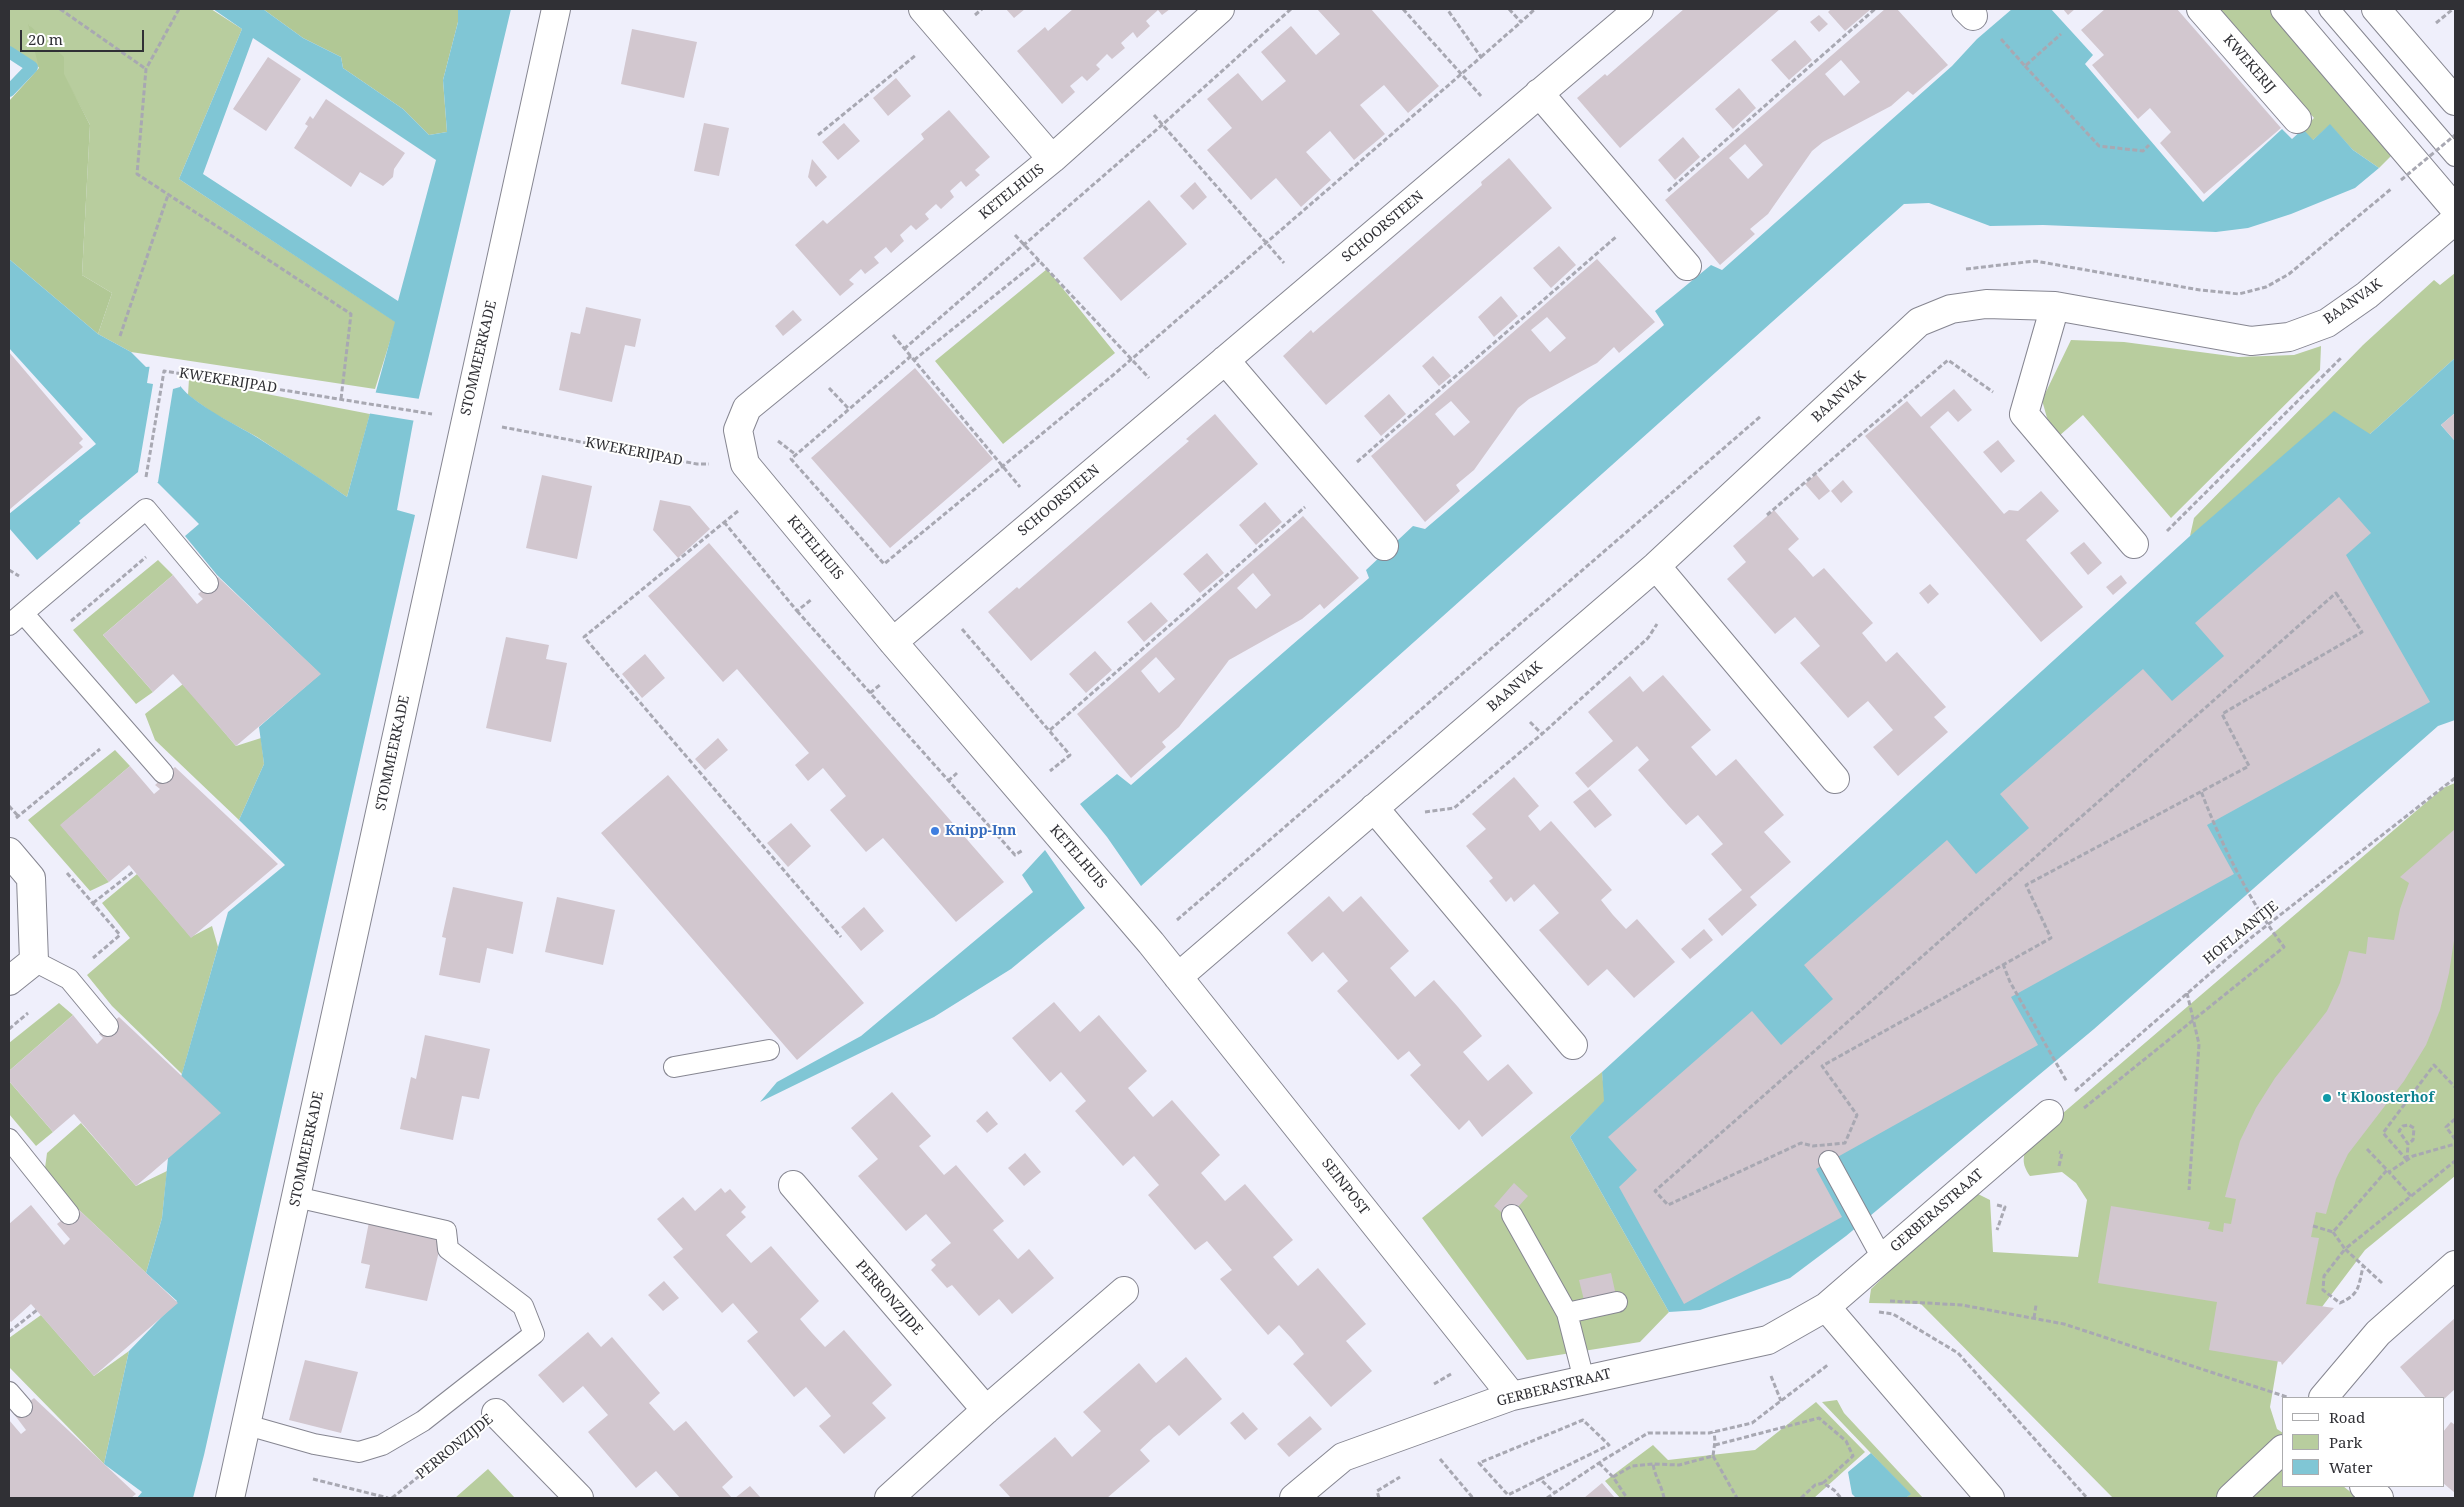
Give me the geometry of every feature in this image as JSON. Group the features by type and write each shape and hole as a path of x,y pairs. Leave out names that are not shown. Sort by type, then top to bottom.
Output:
{"street":[{"name":"STOMMEERKADE","path":"230,1498 556,9"},
{"name":"KETELHUIS","path":"923,9 1052,159"},
{"name":"KETELHUIS","path":"1178,977 893,642 745,464 738,430 747,408 1052,159 1220,9"},
{"name":"SCHOORSTEEN","path":"893,642 1639,9"},
{"name":"KWEKERIJ","path":"2201,9 2297,119"},
{"path":"2285,9 2451,220"},
{"path":"2376,9 2455,101"},
{"path":"1540,93 1687,266"},
{"name":"BAANVAK","path":"1178,977 1379,814 1656,566 1919,322 1951,309 1986,304 2055,306 2251,341 2289,337 2327,323 2367,295 2451,220"},
{"path":"2055,306 2024,414 2134,544"},
{"path":"1225,360 1384,546"},
{"path":"1656,566 1835,779"},
{"path":"1379,814 1573,1045"},
{"path":"9,852 31,878 34,960 9,981"},
{"name":"SEINPOST","path":"1178,977 1512,1396"},
{"name":"GERBERASTRAAT","path":"1294,1498 1343,1457 1512,1396 1768,1340 1831,1303 2049,1114"},
{"name":"PERRONZIJDE","path":"792,1185 986,1410"},
{"path":"2324,1397 2378,1333 2455,1266"},
{"path":"889,1498 986,1410 1124,1291"},
{"path":"1831,1303 1857,1343 1990,1498"},
{"name":"PERRONZIJDE","path":"496,1413 579,1498"},
{"path":"2231,1498 2282,1450"},
{"path":"2365,1487 2379,1498"}],"lane":[{"path":"2329,9 2455,156"},
{"path":"163,772 47,641 16,619 146,509 208,583"},
{"path":"34,960 69,979 108,1026"},
{"path":"674,1067 769,1050"},
{"path":"9,1139 68,1214"},
{"path":"1829,1161 1882,1258"},
{"path":"247,1425 314,1444 359,1452 382,1445 423,1421 534,1334 523,1306 448,1249 446,1231 296,1197"},
{"path":"1512,1214 1566,1313 1584,1380"},
{"path":"1566,1313 1617,1302"},
{"path":"9,1392 22,1407"}],"path":[{"path":"60,9 146,69"},
{"path":"179,9 146,69 137,174 351,314 341,400"},
{"path":"904,349 1162,125 1291,9"},
{"path":"1403,9 1505,123"},
{"path":"1447,9 1481,57"},
{"path":"1509,9 1521,22"},
{"path":"910,356 790,459 884,564 1267,244 1535,9"},
{"path":"1050,730 1643,214 1875,9"},
{"path":"2434,25 2453,9"},
{"path":"1970,12 1994,32 2100,146 2143,151 2149,145"},
{"path":"818,136 944,32"},
{"path":"2025,66 2061,34"},
{"path":"1130,89 1308,290"},
{"path":"2401,180 2455,136"},
{"path":"120,336 168,195"},
{"path":"991,208 1173,404"},
{"path":"914,360 1039,260"},
{"path":"870,307 1012,477"},
{"path":"2134,544 2154,543 2347,352 2327,323"},
{"path":"1761,521 1948,360 2024,414"},
{"name":"KWEKERIJPAD","path":"140,483 146,478 164,371 418,411"},
{"path":"823,381 849,409"},
{"name":"KWEKERIJPAD","path":"465,420 697,464 745,464"},
{"path":"780,441 795,454"},
{"path":"765,488 584,637 841,937"},
{"path":"724,522 797,611 1015,856 1055,831"},
{"path":"47,641 170,537"},
{"path":"797,611 839,576"},
{"path":"1379,814 1454,808 1542,734 1648,638 1678,592"},
{"path":"2336,593 2362,632 2222,714 2249,766 2026,885 2051,938 2003,964 1822,1066 1856,1114 1845,1143 1813,1146 1801,1144 1668,1205 1655,1191 2336,593"},
{"path":"940,603 1070,755 1022,793"},
{"path":"14,821 124,730"},
{"name":"HOFLAANTJE","path":"2003,964 2010,982 2073,1093 2267,926 2455,778"},
{"path":"2083,1109 2284,947 2267,926 2252,899 2209,812 2201,791"},
{"path":"9,806 18,817"},
{"path":"93,903 134,871"},
{"path":"2188,993 2199,1044 2189,1190"},
{"path":"2407,1160 2383,1133 2434,1065 2455,1087"},
{"path":"2455,1119 2446,1127 2455,1139"},
{"path":"2407,1160 2408,1144 2400,1131 2403,1126 2409,1125 2414,1128 2414,1133 2413,1140 2408,1144"},
{"path":"2333,1232 2388,1171 2414,1156 2455,1144"},
{"path":"2367,1149 2411,1196"},
{"path":"2364,1267 2359,1288 2353,1297 2340,1303 2323,1290 2324,1276 2345,1249 2455,1161"},
{"path":"2313,1226 2333,1232 2345,1249 2408,1307"},
{"path":"1831,1303 1962,1305 2064,1324 2290,1397"},
{"path":"1831,1303 1893,1314 1958,1353 2087,1498"},
{"path":"2034,1318 2036,1305"},
{"path":"9,1332 37,1310"},
{"path":"1548,1498 1599,1463 1648,1433 1714,1432 1752,1423 1857,1343"},
{"path":"1770,1374 1781,1401"},
{"name":"PERRONZIJDE","path":"392,1498 496,1413"},
{"path":"1715,1445 1819,1418 1846,1441 1853,1456 1823,1483 1815,1485 1801,1498"},
{"path":"1583,1420 1609,1445 1540,1478 1508,1496 1479,1463 1583,1420"},
{"path":"1714,1432 1715,1445 1713,1456 1737,1498"},
{"path":"1436,1455 1473,1498"},
{"path":"1613,1477 1632,1466 1653,1464 1679,1465 1713,1456"},
{"path":"1599,1463 1613,1477 1627,1498"},
{"path":"1653,1464 1655,1477 1662,1488 1664,1498"},
{"path":"1379,1498 1377,1491 1402,1475"},
{"path":"312,1478 388,1498"},
{"path":"1540,1478 1554,1493"},
{"path":"1823,1483 1834,1490 1841,1498"}],"green space":[{"path":"9,9 211,9 242,29 179,179 396,322 375,389 131,352 98,334 112,293 82,275 90,125 63,74 29,25 40,68 9,48"},
{"path":"263,9 458,9 458,22 443,80 447,132 429,135 403,109 343,68 341,57 303,38"},
{"path":"2219,9 2270,9 2389,149 2392,155 2379,168 2353,150 2330,125 2312,141 2303,129 2314,118"},
{"path":"28,24 64,57 64,74 90,125 82,275 112,293 98,334 9,259 9,101 39,68"},
{"path":"1047,269 1115,353 1003,444 935,361"},
{"path":"2455,273 2455,358 2370,434 2190,536 2194,518 2363,345 2434,280 2440,285"},
{"path":"2071,340 2124,342 2238,357 2294,355 2321,346 2320,370 2171,518 2083,415 2059,436 2047,418 2042,400"},
{"path":"189,379 370,414 347,497 257,437 213,413 188,395"},
{"path":"158,560 173,575 103,635 153,692 136,704 73,630"},
{"path":"183,684 236,746 261,738 264,764 239,820 155,740 145,714"},
{"path":"115,750 130,766 61,825 109,882 90,891 28,820"},
{"path":"2455,783 2455,1176 2365,1250 2303,1332 2278,1360 2270,1407 2277,1429 2282,1432 2282,1487 2344,1487 2358,1498 2113,1498 1921,1304 1869,1303 1871,1289 1928,1234 1976,1193 1990,1200 1993,1252 2078,1257 2087,1200 2076,1183 2062,1172 2030,1176 2025,1167 2024,1160 2028,1143 2443,788"},
{"path":"137,874 191,937 212,926 218,947 182,1074 112,1006 87,975 130,938 102,903"},
{"path":"59,1003 73,1015 9,1071 9,1043"},
{"path":"1602,1072 1605,1101 1570,1137 1669,1312 1640,1342 1527,1360 1422,1218"},
{"path":"9,1081 53,1132 36,1146 9,1114"},
{"path":"81,1123 136,1186 167,1171 162,1218 146,1273 77,1208 45,1168 47,1153"},
{"path":"41,1315 94,1376 129,1351 104,1464 9,1367 9,1338"},
{"path":"1837,1400 1844,1413 1923,1498 1906,1498 1910,1494 1822,1402"},
{"path":"1816,1402 1865,1452 1814,1498 1620,1498 1605,1481 1653,1445 1668,1460 1755,1450"},
{"path":"488,1469 515,1498 455,1498"}],"water":[{"path":"213,9 263,9 303,38 341,57 343,68 403,109 429,135 447,132 443,80 458,22 458,9 511,9 413,423 397,510 415,515 204,1455 193,1498 137,1498 142,1492 104,1464 129,1351 177,1301 146,1273 162,1218 168,1158 203,1120 177,1091 228,912 285,865 239,820 264,764 259,727 320,674 217,575 185,536 199,524 158,483 137,475 37,560 9,528 9,514 96,444 9,348 9,259 98,334 131,352 146,367 156,367 169,371 184,390 198,402 258,438 347,497 395,322 179,179 242,29","holes":["253,38 436,160 398,301 203,174"]},
{"path":"2012,9 2051,9 2093,55 2085,64 2203,202 2282,129 2292,139 2303,129 2313,140 2330,124 2353,150 2379,168 2355,188 2291,214 2248,228 2216,232 2043,225 1990,226 1929,203 1904,204 1141,886 1107,837 1080,804 1117,774 1131,785 1369,578 1366,570 1413,526 1425,529 1664,325 1655,311 1711,265 1722,270 1952,66 1977,39"},
{"path":"2455,358 2455,413 2441,425 2455,441 2455,720 2438,726 2094,1029 1846,1236 1790,1278 1700,1310 1669,1312 1570,1137 1604,1101 1602,1072 2190,536 2334,411 2370,434"},
{"path":"1045,850 1085,908 1011,969 934,1017 760,1102 777,1082 861,1036 1033,892 1022,875"},
{"path":"1871,1453 1911,1494 1906,1498 1856,1498 1852,1494 1848,1472"}],"pier":[{"path":"150,364 161,364 176,374 182,383 180,387 173,389 158,482 155,485 138,478 82,525 79,521 138,472 153,384 147,383"},
{"path":"372,392 420,399 416,421 367,413"}],"building":[{"path":"1006,9 1025,9 1014,18"},
{"path":"1073,9 1170,9 1162,15 1158,10 1146,21 1150,26 1137,38 1133,32 1121,43 1125,48 1112,59 1107,54 1096,65 1100,69 1087,81 1082,76 1070,86 1075,92 1062,104 1017,51 1045,27 1048,31"},
{"path":"1317,9 1371,9 1439,86 1408,113 1384,85 1360,105 1385,134 1354,160 1330,131 1306,152 1331,180 1301,207 1276,178 1251,200 1207,150 1232,128 1207,99 1238,73 1262,101 1286,81 1261,52 1291,26 1316,55 1340,34"},
{"path":"1684,9 1780,9 1620,148 1577,98 1605,74 1607,76"},
{"path":"1831,9 1871,9 1845,31 1828,12"},
{"path":"1885,9 1897,9 1948,65 1913,95 1908,91 1891,106 1823,142 1812,151 1768,214 1750,229 1755,234 1720,265 1665,200","holes":["1841,60 1860,82 1844,96 1825,74","1745,144 1763,165 1748,179 1729,158"]},
{"path":"2063,9 2075,9 2068,15"},
{"path":"2105,9 2177,9 2281,128 2204,194 2160,143 2171,132 2150,108 2138,119 2092,65 2104,55 2081,30"},
{"path":"1819,15 1828,24 1819,32 1810,22"},
{"path":"632,29 697,42 684,98 621,84"},
{"path":"1795,40 1812,60 1789,80 1771,60"},
{"path":"268,57 301,79 266,131 233,109"},
{"path":"896,78 911,96 888,116 873,98"},
{"path":"1739,88 1756,108 1733,129 1715,109"},
{"path":"326,99 405,153 394,169 393,177 383,186 360,172 351,187 294,148 308,126 305,124 310,116 313,119"},
{"path":"949,110 990,157 975,170 980,175 966,187 961,181 950,191 954,197 941,209 936,204 925,214 929,219 916,230 911,225 900,235 904,241 891,253 886,247 874,257 879,263 865,274 861,269 849,280 854,284 840,296 795,245 823,220 827,224 924,139 921,134"},
{"path":"704,123 729,128 719,176 694,171"},
{"path":"844,123 860,141 838,160 822,142"},
{"path":"1683,137 1700,157 1675,180 1658,160"},
{"path":"1509,158 1552,208 1326,405 1283,356 1311,330 1313,333 1482,185 1481,182"},
{"path":"812,159 827,177 816,187 808,177"},
{"path":"1195,182 1207,197 1193,210 1180,196"},
{"path":"1149,200 1187,244 1121,301 1083,258"},
{"path":"1559,246 1576,265 1551,288 1533,268"},
{"path":"1597,259 1655,322 1619,353 1614,347 1597,363 1529,399 1518,408 1474,470 1456,485 1460,491 1425,522 1371,456","holes":["1547,317 1566,338 1550,352 1531,330","1451,401 1470,422 1454,436 1435,414"]},
{"path":"1501,296 1518,316 1494,337 1478,317"},
{"path":"586,307 641,319 635,347 625,345 612,402 559,390 571,332 580,334"},
{"path":"793,310 802,320 783,336 775,326"},
{"path":"9,352 83,439 79,443 83,447 9,510"},
{"path":"1433,356 1451,376 1439,386 1422,366"},
{"path":"915,368 993,459 890,548 811,458"},
{"path":"1954,389 1972,410 1958,422 1948,411 1930,427 2004,514 2009,510 2018,511 2041,491 2059,511 2026,540 2083,607 2041,642 1865,436 1907,401 1921,417"},
{"path":"1389,394 1406,414 1381,436 1364,416"},
{"path":"2455,413 2455,441 2441,425"},
{"path":"1215,414 1258,464 1031,661 988,612 1017,587 1019,589 1189,441 1186,439"},
{"path":"1998,440 2015,461 2001,473 1983,452"},
{"path":"1816,474 1830,491 1819,500 1805,484"},
{"path":"542,475 592,486 577,559 526,548"},
{"path":"1843,480 1853,492 1841,503 1831,491"},
{"path":"2339,497 2371,533 2346,555 2430,702 2207,825 2234,874 2011,997 2038,1045 1816,1169 1842,1217 1684,1304 1619,1187 1637,1170 1608,1137 1752,1011 1781,1045 1833,999 1804,965 1947,840 1976,874 2029,828 2000,794 2143,669 2172,701 2224,656 2195,623"},
{"path":"660,500 690,506 710,529 678,558 653,530"},
{"path":"1265,502 1282,522 1256,545 1239,525"},
{"path":"1774,510 1799,539 1788,549 1813,577 1824,568 1873,623 1862,633 1886,662 1897,652 1946,707 1934,717 1948,732 1898,776 1873,747 1893,730 1868,701 1848,718 1800,663 1820,646 1795,617 1775,634 1727,579 1746,562 1733,546"},
{"path":"1303,516 1359,578 1324,609 1320,604 1302,619 1229,660 1179,727 1162,742 1166,747 1131,778 1077,714","holes":["1253,573 1271,595 1256,609 1237,588","1156,657 1175,679 1159,693 1141,671"]},
{"path":"2084,542 2102,563 2088,575 2070,553"},
{"path":"709,543 1004,882 956,922 883,838 866,852 830,810 846,796 823,768 808,781 795,765 809,753 737,669 723,682 648,596"},
{"path":"1207,553 1224,573 1200,593 1183,574"},
{"path":"173,575 197,604 203,599 198,594 218,577 321,674 236,746 173,674 153,692 103,635"},
{"path":"2121,575 2127,583 2113,595 2106,587"},
{"path":"1930,584 1939,594 1928,604 1919,593"},
{"path":"1151,602 1168,621 1144,642 1127,622"},
{"path":"506,637 549,645 546,659 567,663 551,742 486,728"},
{"path":"1095,651 1112,670 1086,693 1069,674"},
{"path":"645,654 665,678 642,698 622,674"},
{"path":"1663,675 1711,730 1691,747 1716,776 1736,759 1784,815 1764,832 1791,862 1750,897 1757,905 1722,936 1708,919 1742,890 1711,854 1723,844 1698,815 1686,825 1668,805 1638,770 1649,760 1637,746 1588,788 1575,773 1613,741 1588,712 1630,676 1643,692"},
{"path":"718,738 728,750 705,770 695,759"},
{"path":"130,766 154,794 160,789 155,785 175,767 278,864 191,938 129,865 109,882 60,825"},
{"path":"668,775 864,1003 797,1060 601,833"},
{"path":"1514,777 1539,806 1528,816 1540,831 1551,821 1612,890 1601,900 1613,915 1626,929 1637,919 1675,962 1634,998 1607,969 1588,986 1539,930 1559,913 1534,884 1514,902 1511,897 1506,902 1489,881 1493,878 1466,846 1486,829 1472,814"},
{"path":"1590,789 1612,815 1595,828 1573,802"},
{"path":"791,823 811,846 788,867 767,843"},
{"name":"'t Kloosterhof","path":"2455,829 2455,934 2449,973 2440,1010 2426,1045 2404,1081 2348,1154 2336,1179 2326,1214 2316,1212 2311,1237 2319,1238 2306,1304 2334,1308 2282,1365 2281,1362 2209,1350 2217,1302 2098,1283 2111,1206 2210,1222 2208,1229 2223,1232 2224,1223 2231,1224 2236,1199 2225,1197 2240,1141 2256,1108 2275,1078 2327,1011 2340,983 2349,951 2366,954 2368,937 2394,940 2400,909 2409,883 2400,877"},
{"path":"453,887 523,902 513,954 487,948 480,983 439,975 446,938 442,937"},
{"path":"1329,896 1343,912 1361,896 1409,951 1390,968 1415,997 1434,980 1458,1007 1482,1036 1463,1052 1488,1081 1508,1064 1533,1093 1482,1137 1469,1120 1459,1130 1410,1075 1421,1065 1409,1051 1398,1060 1337,991 1348,981 1323,952 1312,962 1287,933"},
{"path":"557,897 615,910 603,965 545,952"},
{"path":"864,907 884,931 861,951 841,927"},
{"path":"1704,929 1713,940 1690,959 1681,949"},
{"path":"1054,1002 1080,1032 1099,1015 1147,1071 1128,1088 1140,1102 1153,1117 1172,1100 1220,1155 1201,1173 1225,1201 1245,1184 1293,1240 1273,1257 1298,1286 1318,1268 1366,1324 1346,1341 1372,1371 1331,1407 1293,1364 1304,1354 1292,1339 1279,1325 1268,1335 1220,1279 1232,1270 1207,1241 1195,1250 1148,1195 1159,1185 1134,1156 1123,1166 1075,1111 1086,1101 1061,1072 1050,1082 1012,1038"},
{"path":"73,1015 97,1044 103,1038 99,1034 119,1017 221,1113 136,1186 74,1114 53,1132 9,1081 9,1071"},
{"path":"425,1035 490,1049 479,1099 462,1096 453,1140 400,1129 411,1077 416,1079"},
{"path":"892,1092 931,1136 919,1146 944,1175 956,1165 1004,1221 993,1230 1018,1259 1029,1249 1054,1278 1012,1314 999,1299 979,1316 952,1285 947,1288 931,1270 936,1265 931,1260 951,1243 926,1214 906,1231 858,1176 878,1159 851,1128"},
{"path":"987,1111 998,1124 987,1133 976,1121"},
{"path":"1025,1153 1041,1172 1024,1186 1008,1168"},
{"path":"1514,1183 1528,1196 1508,1218 1494,1206"},
{"path":"721,1188 725,1193 730,1189 746,1207 741,1212 746,1217 726,1235 751,1263 771,1246 819,1301 800,1319 812,1333 825,1347 844,1330 892,1385 872,1403 886,1418 844,1454 819,1426 831,1416 806,1387 794,1397 747,1341 758,1332 733,1303 722,1313 673,1257 683,1249 657,1219 683,1197 695,1211"},
{"path":"31,1205 64,1245 70,1239 57,1224 77,1208 178,1303 94,1376 31,1304 11,1322 9,1320 9,1224"},
{"path":"369,1222 442,1239 427,1301 365,1288 370,1265 361,1263"},
{"path":"1611,1273 1617,1300 1586,1308 1579,1280"},
{"path":"664,1281 679,1298 663,1311 648,1295"},
{"path":"2455,1318 2455,1389 2444,1399 2444,1397 2425,1397 2400,1367"},
{"path":"588,1332 601,1347 612,1337 660,1393 649,1403 674,1431 686,1421 733,1477 722,1487 732,1498 680,1498 656,1471 636,1488 588,1432 608,1415 583,1386 563,1403 538,1375"},
{"path":"1186,1357 1222,1399 1179,1436 1169,1425 1154,1437 1140,1450 1150,1461 1107,1498 1011,1498 999,1485 1055,1437 1072,1457 1101,1431 1083,1412 1139,1363 1156,1383"},
{"path":"305,1360 358,1372 341,1433 289,1420"},
{"path":"34,1398 136,1494 131,1498 9,1498 9,1420 21,1434 26,1430 14,1414"},
{"path":"1243,1412 1258,1429 1245,1440 1230,1423"},
{"path":"1310,1416 1322,1429 1289,1457 1277,1444"},
{"path":"2451,1422 2455,1425 2455,1493 2444,1484 2444,1431"},
{"path":"1602,1483 1615,1498 1584,1498"},
{"path":"750,1486 761,1498 735,1498"}],"waterway":[{"path":"9,52 32,67 9,91"}],"place":[{"name":"Knipp-Inn","path":"935,831"},
{"name":"'t Kloosterhof","path":"2327,1098"}]}
